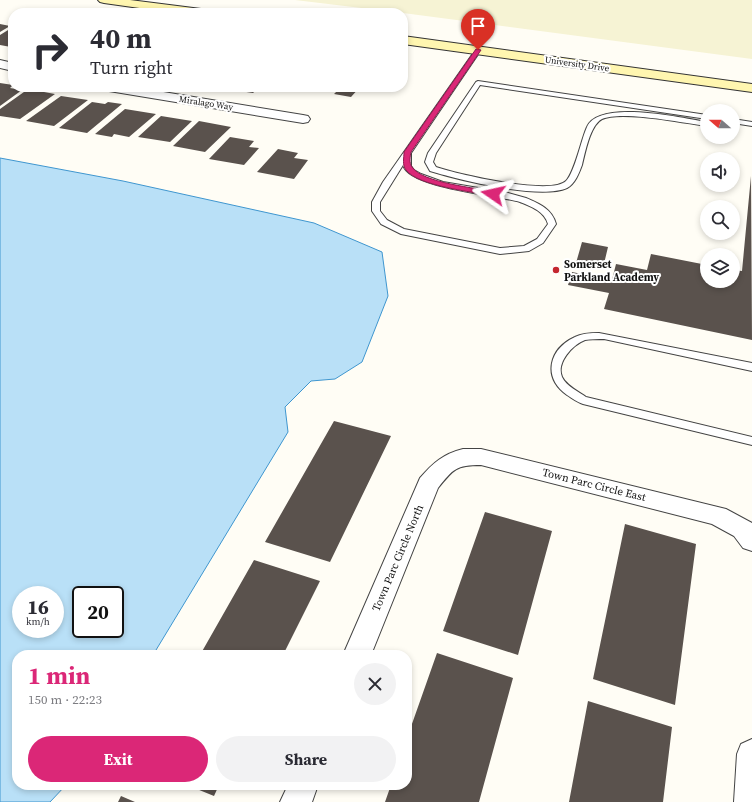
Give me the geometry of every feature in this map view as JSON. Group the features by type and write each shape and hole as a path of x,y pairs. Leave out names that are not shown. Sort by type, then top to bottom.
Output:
{"main road":[{"path":"104,0 164,8"},
{"name":"University Drive","path":"408,41 752,88"}],"street":[{"name":"Miralago Way","path":"139,92 303,119"},
{"name":"Town Parc Circle East","path":"444,465 463,456 482,457 718,516 747,535"},
{"name":"Town Parc Circle North","path":"359,650 428,484 444,465"},
{"path":"750,802 752,754"},
{"path":"296,802 301,790"}],"lane":[{"path":"408,152 407,164 410,170 420,177 436,183 522,199 536,205 549,214 552,224 540,241 526,249 500,251 401,231 384,222 376,211 376,202 387,182 478,50"},
{"path":"700,117 478,83 432,153 429,162 433,169 445,173 524,187 553,190 565,186 574,176 593,123 601,116 620,113 700,123"},
{"path":"740,122 752,124"},
{"path":"740,129 752,130"},
{"path":"752,367 604,336 584,337 570,345 560,355 556,367 557,379 570,392 583,400 752,441"}],"shaded area":[{"path":"295,0 752,0 752,59 408,14 408,8 361,8"}],"water":[{"path":"0,158 123,181 314,223 382,252 388,296 362,362 335,379 311,381 285,407 288,432 156,650 12,650 12,790 61,790 50,802 0,802"}],"building":[{"path":"0,24 8,26 8,27 0,32"},
{"path":"8,30 8,46 0,45 0,35"},
{"path":"0,83 8,84 8,92 19,92 0,106"},
{"path":"24,92 44,92 55,94 20,119 0,116 0,109"},
{"path":"336,92 356,92 351,97 334,94"},
{"path":"61,96 88,100 54,126 26,121"},
{"path":"92,102 122,104 87,133 59,128"},
{"path":"125,109 156,114 129,137 114,134 112,137 95,134"},
{"path":"161,116 192,121 170,142 138,137"},
{"path":"199,121 231,127 205,152 173,146"},
{"path":"230,137 254,141 249,147 259,148 244,165 209,159"},
{"path":"278,149 298,153 294,158 308,160 294,179 257,172"},
{"path":"751,176 752,340 604,309 609,293 568,285 572,272 612,280 616,264 647,270 651,254 700,264 700,288 740,288 740,271 742,271"},
{"path":"582,242 608,247 603,268 576,263"},
{"path":"334,421 391,436 330,562 265,542"},
{"path":"485,512 552,531 518,655 443,631"},
{"path":"625,524 696,544 675,705 593,679"},
{"path":"254,560 320,581 286,650 203,650"},
{"path":"437,653 513,678 479,802 385,802 389,790 412,790 412,724"},
{"path":"588,701 672,727 663,802 569,802"},
{"path":"199,790 217,790 214,796"},
{"path":"121,796 135,802 118,802"}],"place":[{"name":"Somerset Parkland Academy","path":"556,270"}],"route":[{"path":"478,50 408,152 407,164 410,170 420,177 436,183 493,194"}]}
